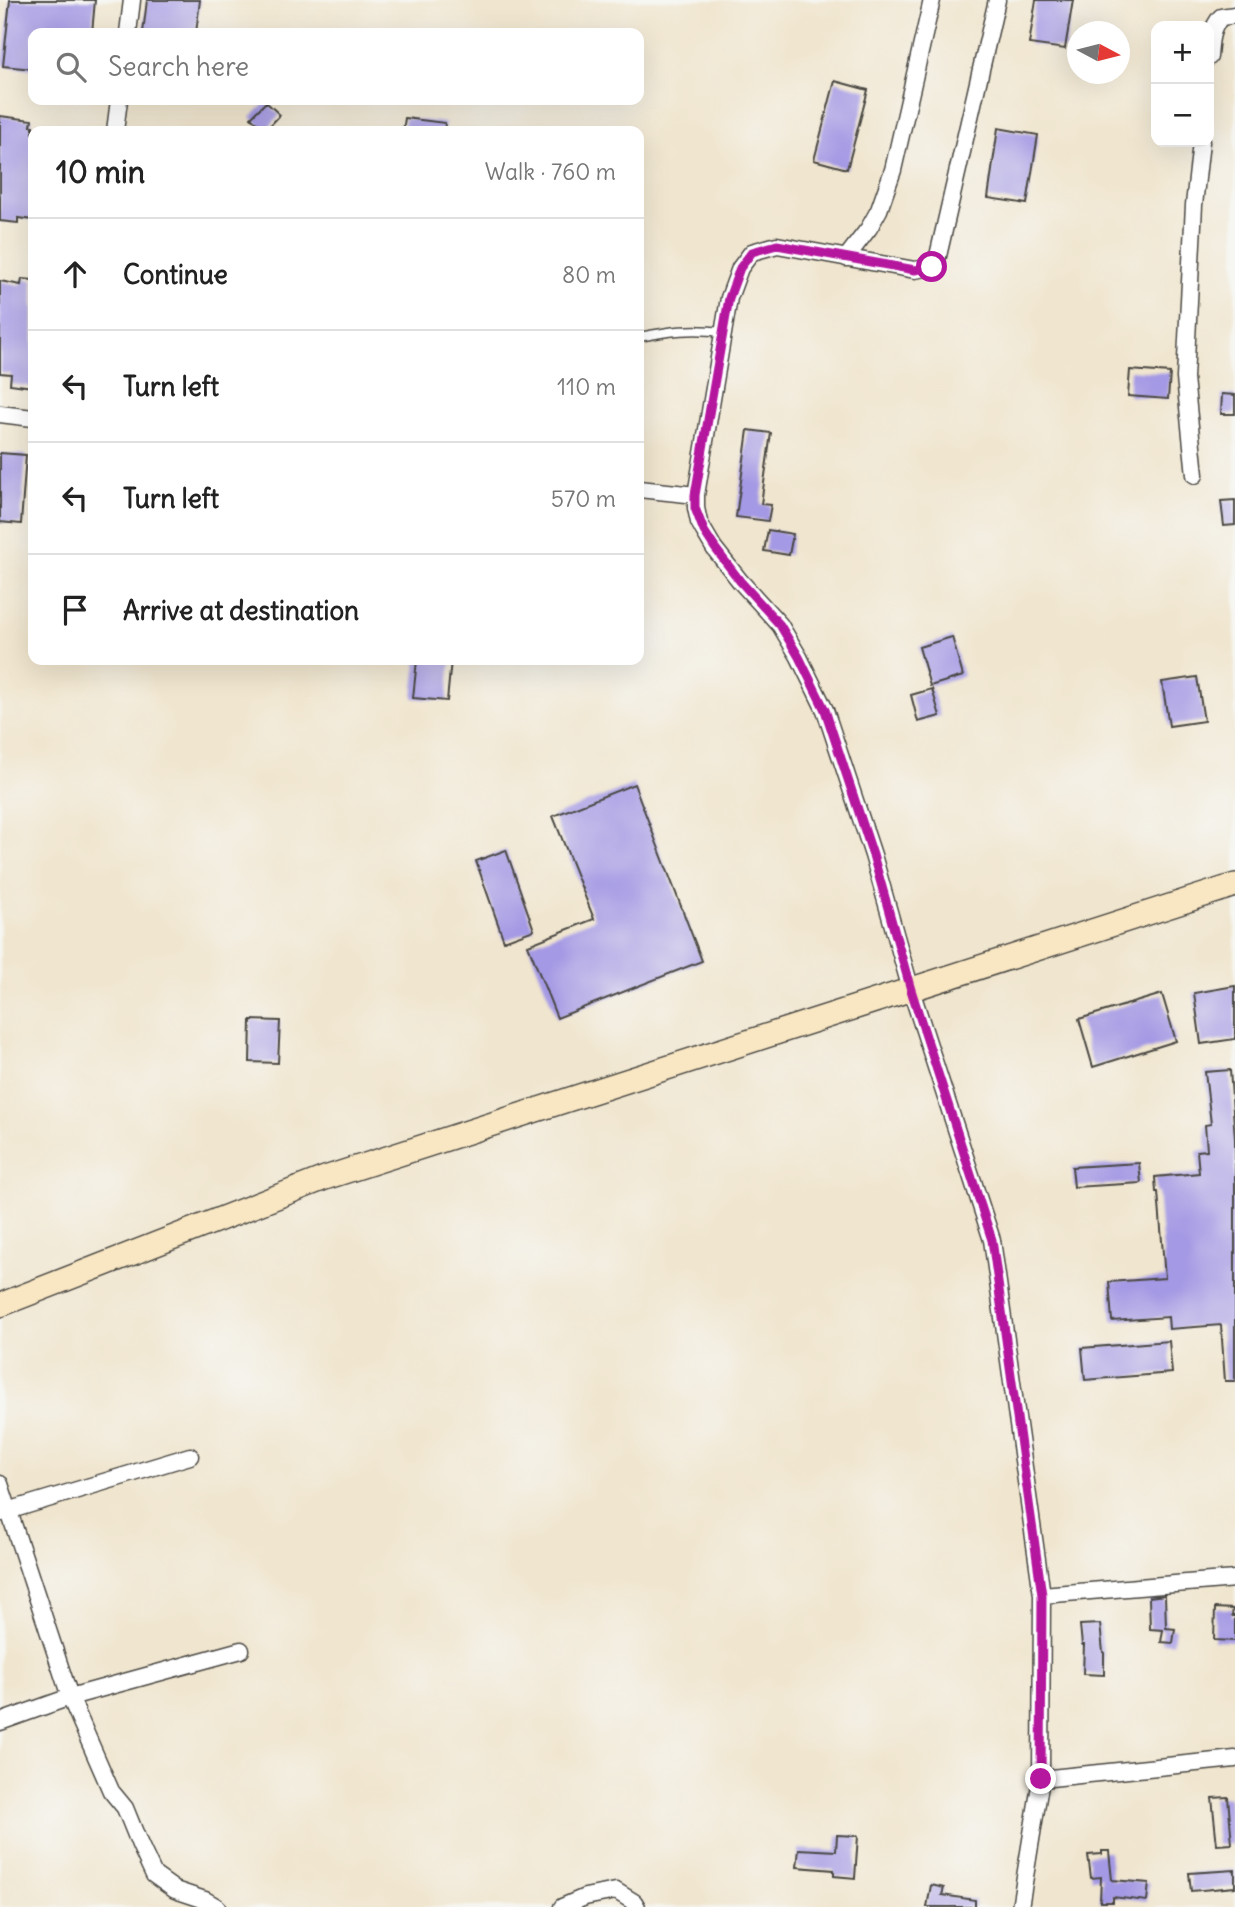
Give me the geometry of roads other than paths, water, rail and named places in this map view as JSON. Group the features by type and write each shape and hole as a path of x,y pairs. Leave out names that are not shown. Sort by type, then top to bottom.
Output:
{"main road":[{"path":"0,1305 325,1178 1235,885"}],"street":[{"path":"129,28 132,0"},
{"path":"846,258 879,210 893,170 932,0"},
{"path":"997,0 938,256 932,267 915,270 777,245 752,252 740,268 729,298 695,508 704,531 715,548 740,581 780,625 825,710 873,855 911,990 992,1240 1042,1595 1041,1779 1020,1907"},
{"path":"1214,27 1221,16 1235,15"},
{"path":"116,126 118,105"},
{"path":"1195,475 1185,378 1200,147"},
{"path":"0,414 28,417"},
{"path":"644,490 695,495"},
{"path":"4,1512 190,1456"},
{"path":"0,1484 4,1512 70,1697 111,1791 125,1808 154,1875 175,1890 205,1900 216,1907"},
{"path":"1042,1595 1235,1579"},
{"path":"0,1722 70,1697 241,1650"},
{"path":"1041,1779 1235,1759"},
{"path":"562,1907 585,1897 616,1891 634,1902 637,1907"}],"lane":[{"path":"644,336 698,328 723,332"}]}
